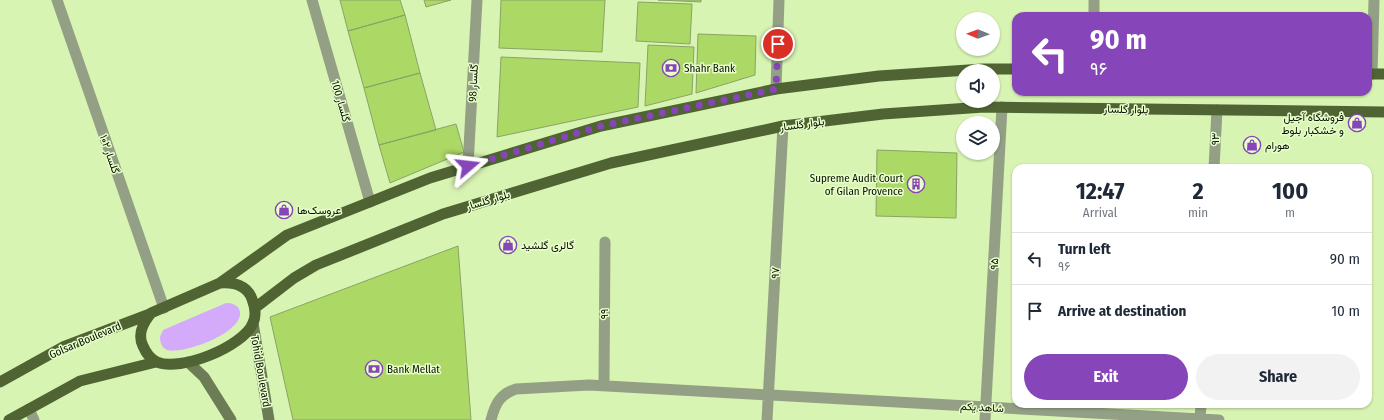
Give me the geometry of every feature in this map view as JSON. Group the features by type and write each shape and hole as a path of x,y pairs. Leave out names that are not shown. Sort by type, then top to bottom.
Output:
{"main road":[{"path":"220,283 287,235 430,178 601,126 776,89 879,76 983,69 1012,69"},
{"path":"1372,74 1384,74"},
{"name":"بلوار گلسار","path":"255,308 294,278 316,265 443,214 611,163 782,126 883,114 984,107 1384,112"},
{"name":"Golsar Boulevard","path":"0,382 63,347 164,308 220,283"},
{"path":"9,420 80,381 156,362 168,364 188,362 206,357 233,344 253,323 255,308 250,295 242,287 231,283 220,283"},
{"path":"151,313 144,322 141,332 141,342 146,354 156,362"},
{"name":"Tohid Boulevard","path":"253,323 270,420"},
{"path":"188,362 204,377 231,420"}],"street":[{"name":"گلسار ۱۰۲","path":"57,0 164,308"},
{"name":"گلسار 100","path":"312,0 370,202"},
{"name":"گلسار 98","path":"468,166 477,0"},
{"path":"776,89 779,0"},
{"path":"1094,0 1094,12"},
{"path":"1372,37 1374,0"},
{"name":"۹۵","path":"985,420 1002,107"},
{"name":"۹۳","path":"1214,164 1217,110"},
{"name":"۹۷","path":"767,420 782,126"},
{"name":"۹۹","path":"604,386 605,242"},
{"name":"شاهد یکم","path":"492,420 493,412 505,392 516,389 589,385 1220,420"},
{"path":"1200,420 1201,408"},
{"path":"29,409 34,420"}],"shaded area":[{"path":"226,303 233,304 238,307 239,317 234,325 225,333 213,340 186,349 175,351 167,350 163,347 160,337 163,330"}],"building":[{"path":"340,0 400,0 405,15 348,31"},
{"path":"424,0 451,0 426,7"},
{"path":"501,0 605,0 602,52 499,48"},
{"path":"658,0 701,0 701,2"},
{"path":"638,2 692,4 690,44 636,41"},
{"path":"405,15 420,73 364,88 348,31"},
{"path":"698,34 756,36 755,75 696,93"},
{"path":"648,45 694,47 692,94 645,106"},
{"path":"501,57 640,63 638,107 497,137"},
{"path":"420,73 436,130 379,145 364,88"},
{"path":"456,124 464,152 390,183 379,145"},
{"name":"Supreme Audit Court of Gilan Provence","path":"877,150 956,153 956,218 876,216"},
{"name":"Bank Mellat","path":"458,246 471,420 293,420 270,317"}],"place":[{"name":"Shahr Bank","path":"671,68"},
{"name":"فروشگاه آجیل و خشکبار بلوط","path":"1357,123"},
{"name":"هورام","path":"1252,145"},
{"name":"Supreme Audit Court of Gilan Provence","path":"916,184"},
{"name":"عروسک‌ها","path":"284,210"},
{"name":"گالری گلشید","path":"508,245"},
{"name":"Bank Mellat","path":"374,369"}],"route":[{"path":"468,166 601,126 776,89 778,44"}]}
